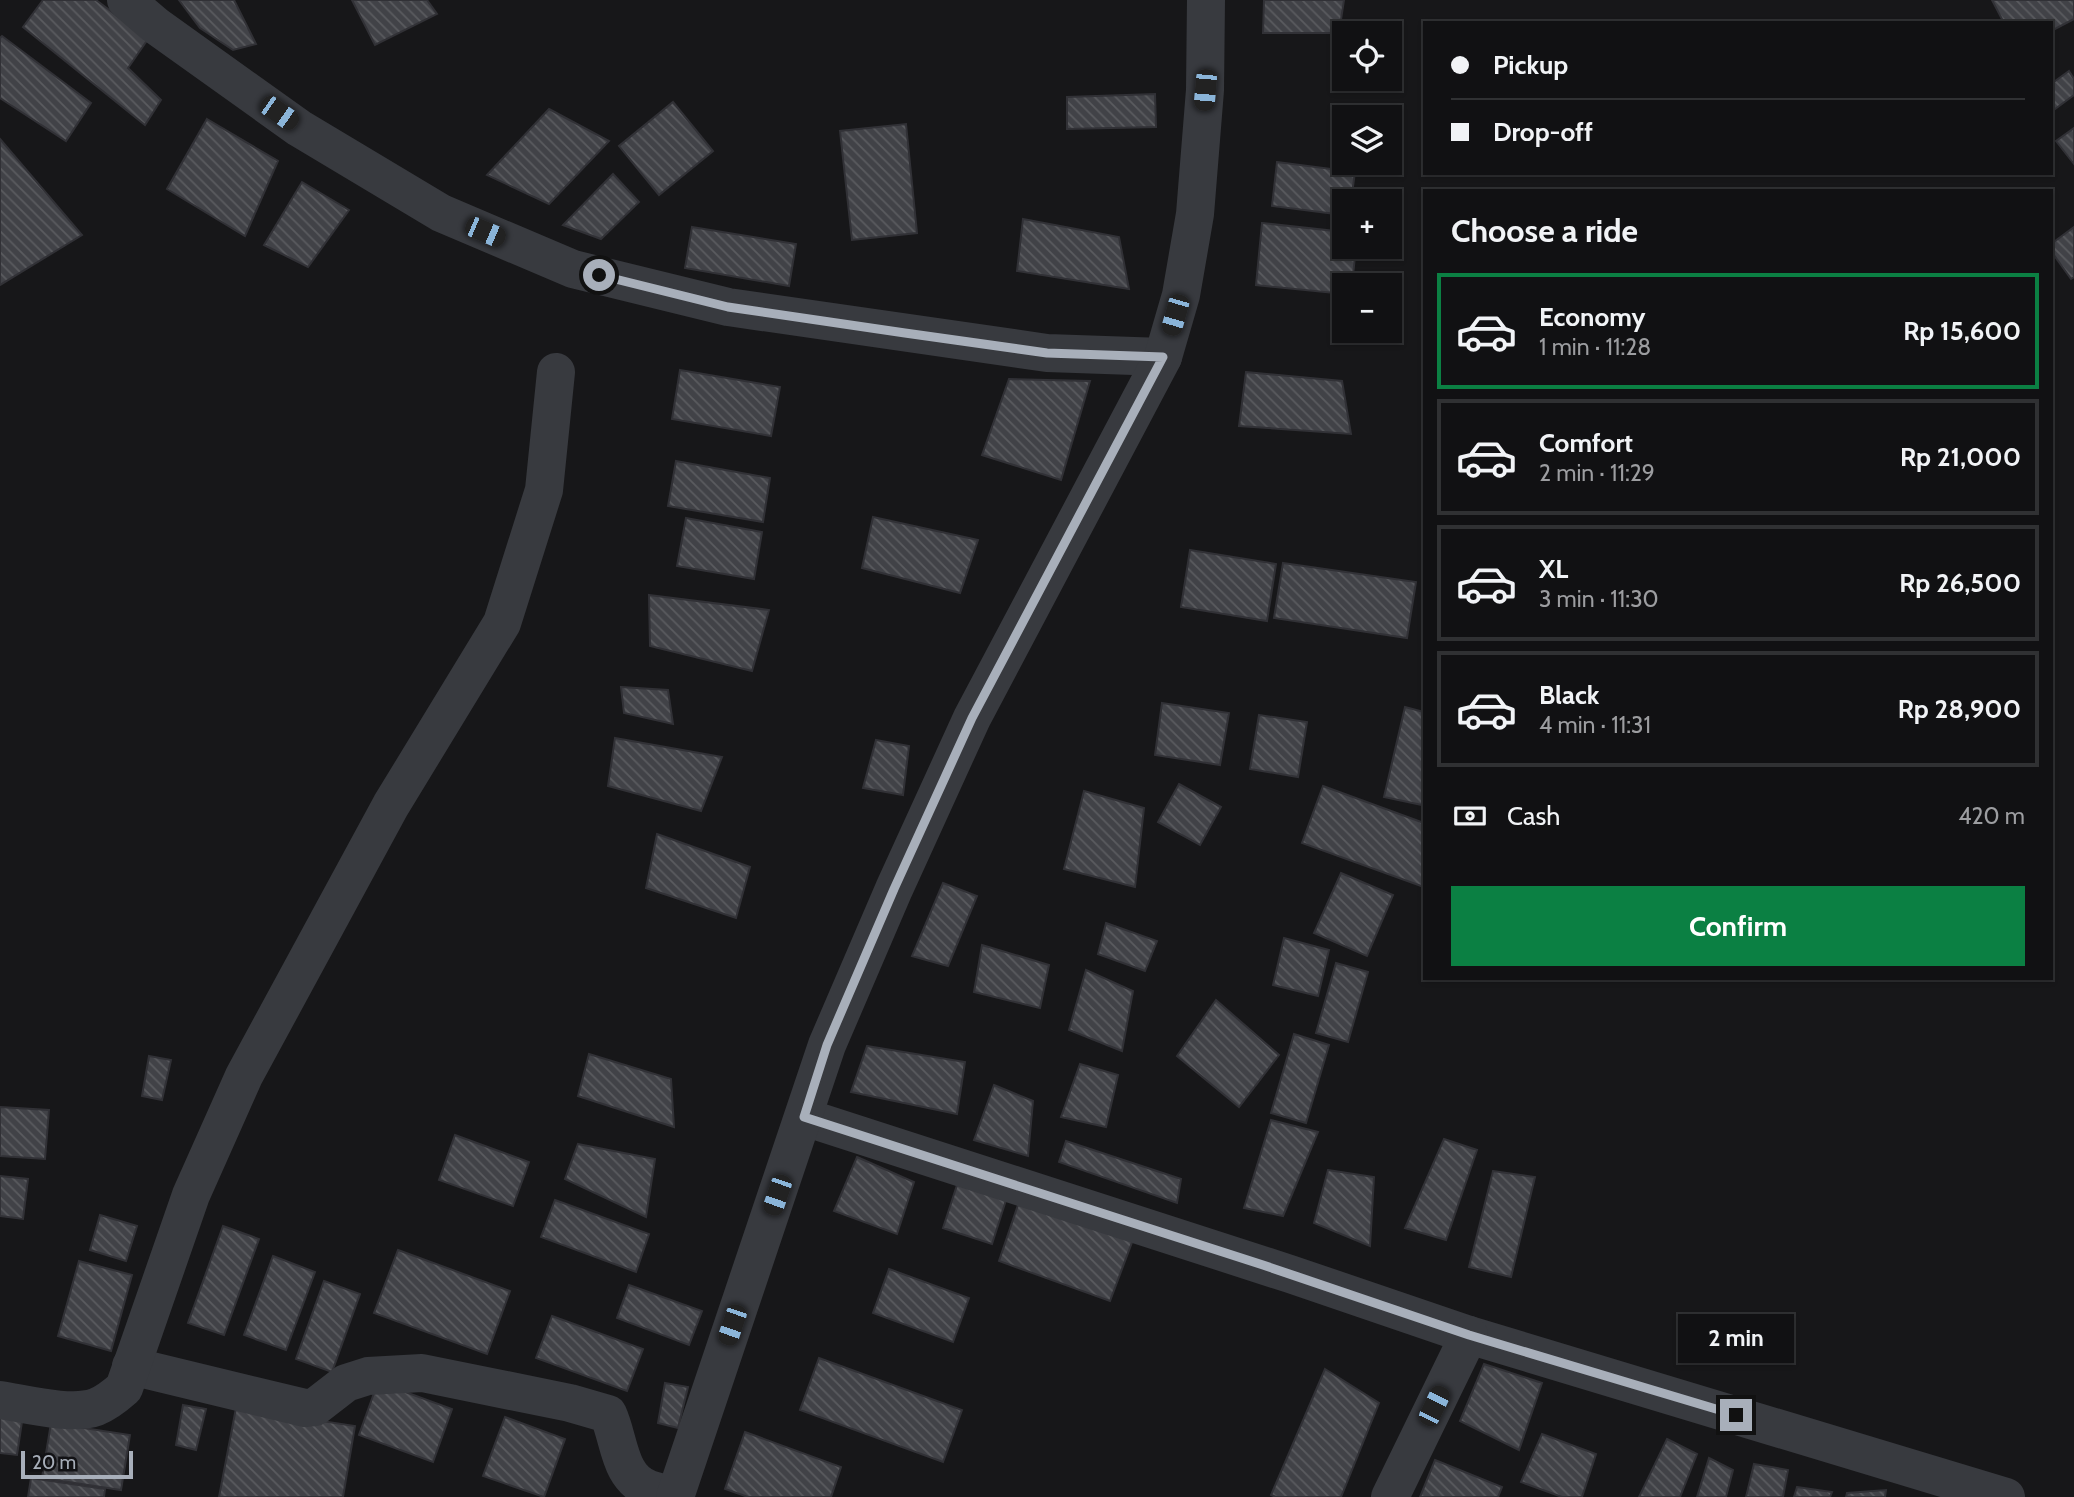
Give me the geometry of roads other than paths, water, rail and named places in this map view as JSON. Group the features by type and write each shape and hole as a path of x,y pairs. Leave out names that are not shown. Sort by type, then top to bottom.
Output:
{"street":[{"path":"126,0 155,26 299,128 441,213 573,269 742,309 1047,353 1163,357"},
{"path":"131,1366 305,1408 315,1407 346,1382 368,1376 422,1373 570,1403 608,1414 622,1459 631,1477 647,1488 675,1496 827,1045 972,718 1163,357 1181,295 1195,214 1205,90 1208,23 1206,0"},
{"path":"0,1401 78,1410 95,1407 113,1398 124,1388 191,1195 244,1076 391,805 502,623 544,490 556,372"},
{"path":"804,1117 1469,1335 2006,1497"},
{"path":"1390,1497 1469,1335"}]}
